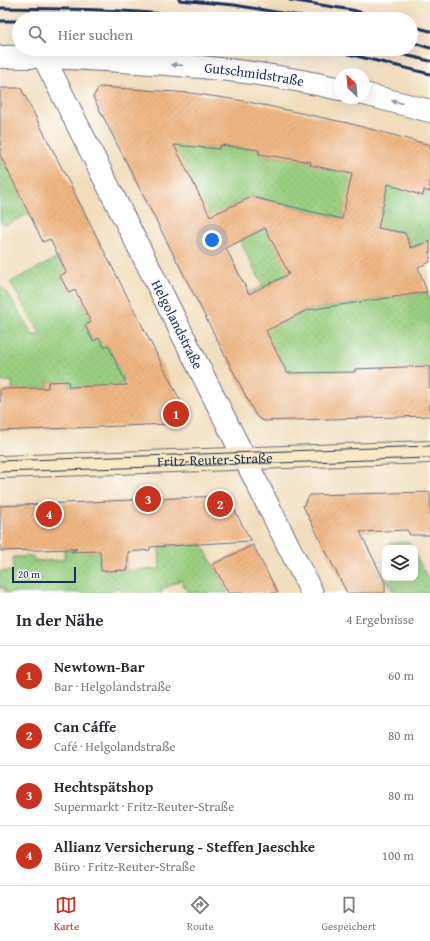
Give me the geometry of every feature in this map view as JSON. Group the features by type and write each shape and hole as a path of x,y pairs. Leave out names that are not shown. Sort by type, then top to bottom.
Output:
{"main road":[{"name":"Fritz-Reuter-Straße","path":"0,467 430,452"}],"street":[{"name":"Gutschmidstraße","path":"0,57 43,56 218,67 316,83 334,88"},
{"name":"Helgolandstraße","path":"43,56 312,593"},
{"path":"370,96 430,111"}],"green space":[{"path":"158,127 206,148 219,149 220,145 259,150 259,154 311,162 311,165 374,176 423,195 424,190 430,192 430,241 411,248 405,233 378,228 362,204 346,201 342,219 250,196 227,208 243,239 265,228 289,273 264,286 282,323 307,310 427,292 430,299 430,371 428,366 408,367 356,374 291,373 285,369 246,294 263,286 240,241 217,229 208,212 203,214"},
{"path":"0,155 21,185 15,188 21,199 28,196 36,211 6,225 0,222"},
{"path":"59,257 67,274 60,277 69,293 75,290 91,322 85,325 93,341 99,338 104,347 108,345 124,378 121,386 69,387 68,381 48,382 48,388 12,389 12,381 0,382 0,288 3,288 7,292 33,335 41,335 10,282"},
{"path":"409,542 410,545 390,545 390,543"},
{"path":"202,544 228,593 188,593 181,580 161,590 162,593 122,593 119,587 108,593 6,593 3,587 0,589 0,571 13,571 13,557 33,556 34,561 64,560 64,550 85,549 85,552 98,551 98,548 100,548 102,571 160,569 159,547"},
{"path":"418,560 430,582 430,593 396,593 394,589 392,590 388,581 418,581"}],"building":[{"path":"99,87 191,93 244,101 348,123 430,145 430,192 424,190 423,196 388,184 378,228 405,233 411,248 430,241 430,262 418,267 427,292 307,310 266,331 287,373 355,372 355,369 429,366 430,416 263,421 256,416 93,97","holes":["174,145 219,149 220,145 259,150 259,154 311,162 310,165 352,174 342,219 252,197 210,216","265,228 289,274 249,294 226,248"]},
{"path":"0,88 21,88 182,404 172,424 0,431 0,389 48,388 48,382 68,381 69,387 127,385 108,345 104,347 99,338 93,341 85,325 91,322 75,290 69,293 60,276 66,272 50,239 43,242 0,155"},
{"path":"430,492 430,535 410,535 407,530 360,532 382,576 382,581 385,582 385,593 347,593 303,506 310,495"},
{"path":"220,496 230,502 251,541 150,547 150,550 128,552 128,570 101,571 100,551 71,552 77,549 0,551 0,506"},
{"path":"253,545 278,593 228,593 213,564"}],"tram line":[{"path":"0,461 430,446"},
{"path":"0,472 430,458"}],"railway":[{"path":"179,0 234,5 276,12"},
{"path":"290,0 360,12"},
{"path":"0,8 142,12"},
{"path":"0,21 12,21"},
{"path":"418,28 430,31"},
{"path":"418,44 430,48"},
{"path":"357,56 430,74"},
{"path":"409,56 430,61"}],"place":[{"name":"Newtown-Bar","path":"176,414"},
{"name":"Hechtspätshop","path":"148,499"},
{"name":"Can Cáffe","path":"220,504"},
{"name":"Allianz Versicherung - Steffen Jaeschke","path":"49,514"}]}
